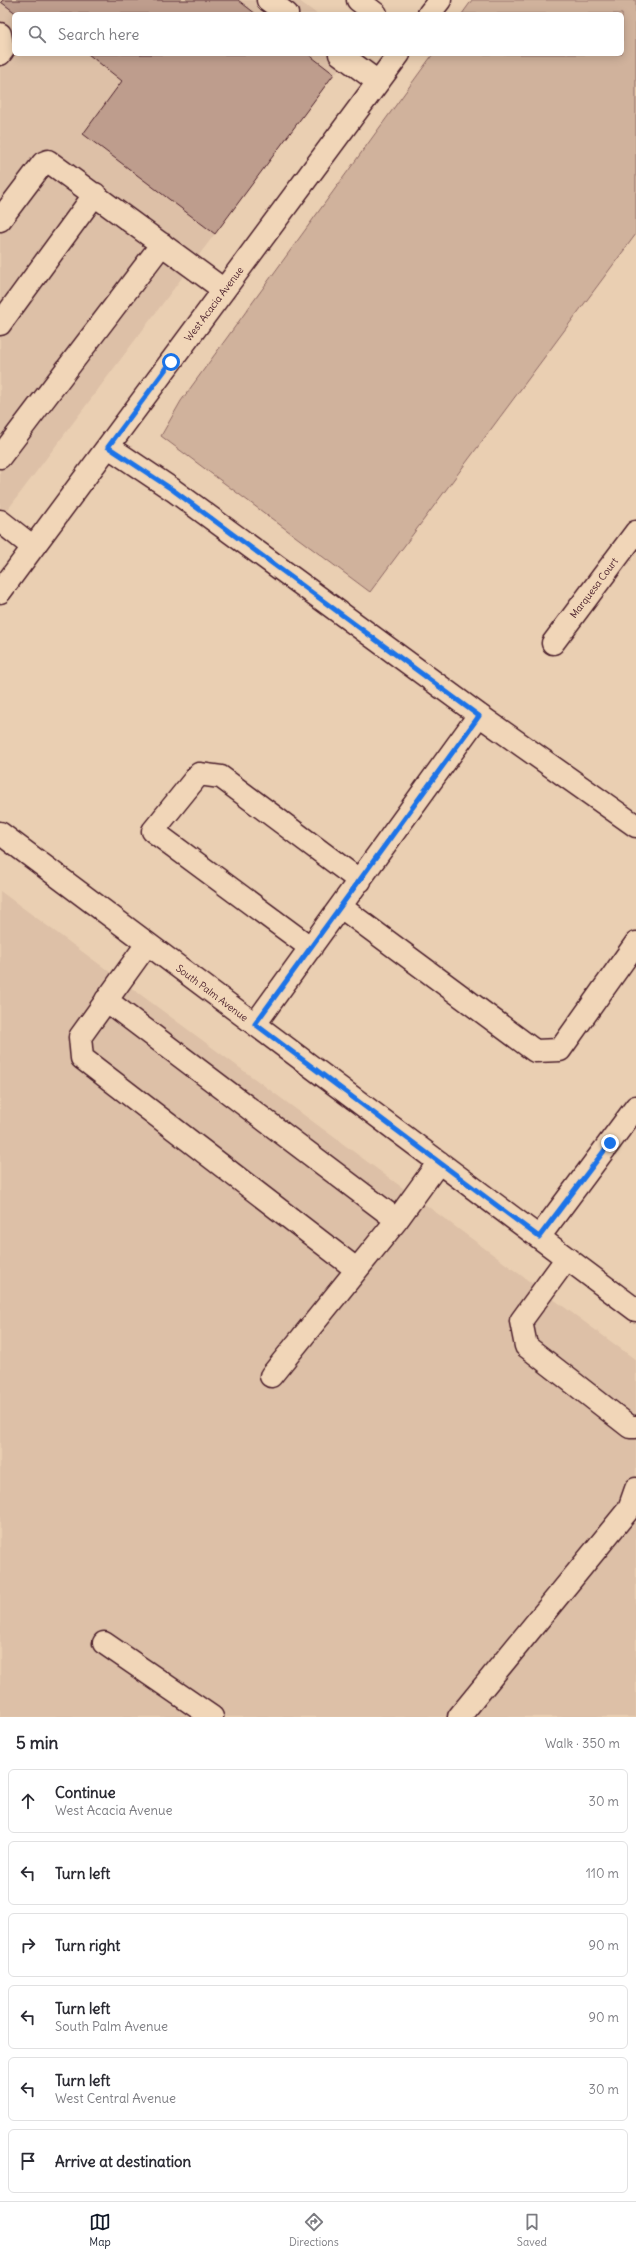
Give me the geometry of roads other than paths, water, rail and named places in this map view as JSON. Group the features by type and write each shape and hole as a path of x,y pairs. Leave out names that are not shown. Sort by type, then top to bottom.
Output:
{"street":[{"path":"268,0 284,12"},
{"path":"358,0 373,12"},
{"path":"431,12 440,0"},
{"path":"0,34 3,50 0,54"},
{"path":"343,56 378,82"},
{"name":"West Acacia Avenue","path":"0,592 398,56"},
{"path":"0,220 43,163 48,161 224,290"},
{"path":"0,324 95,194"},
{"path":"0,457 162,244"},
{"path":"108,447 173,490 479,716 636,826"},
{"path":"0,522 33,547"},
{"name":"Marquesa Court","path":"553,643 636,532"},
{"path":"255,1024 479,716"},
{"path":"311,948 153,831 199,774 222,777 360,881"},
{"name":"South Palm Avenue","path":"0,833 636,1310"},
{"path":"341,907 535,1051 560,1050 636,943"},
{"path":"147,944 80,1037 82,1058 356,1269"},
{"path":"106,1000 396,1220"},
{"path":"539,1237 636,1107"},
{"path":"271,1376 396,1220 439,1162"},
{"path":"567,1258 521,1320 526,1346 630,1428 636,1427"},
{"path":"459,1717 629,1509 636,1489"},
{"path":"104,1643 212,1717"}]}
